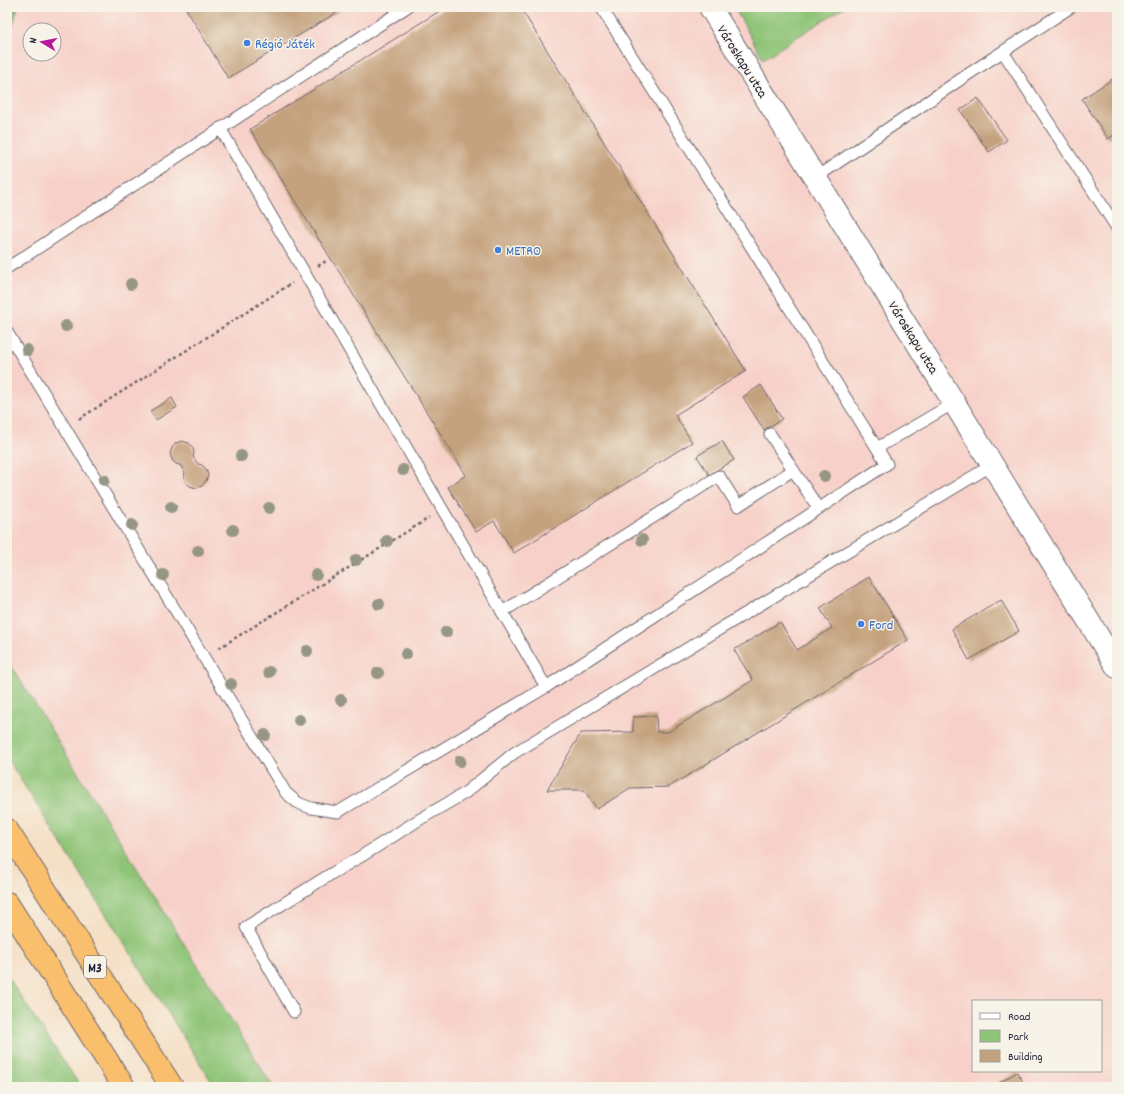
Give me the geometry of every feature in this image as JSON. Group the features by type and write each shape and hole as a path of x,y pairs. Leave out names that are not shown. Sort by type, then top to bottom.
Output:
{"highway":[{"path":"7,821 12,839"},
{"name":"M3","path":"12,839 172,1087"},
{"path":"7,903 124,1087"}],"street":[{"name":"Városkapu utca","path":"710,7 1117,667"}],"lane":[{"path":"7,268 407,7"},
{"path":"7,332 286,792 298,803 311,808 338,812 546,687 887,464 601,7"},
{"path":"815,178 1071,7"},
{"path":"1003,52 1117,228"},
{"path":"220,128 546,687"},
{"path":"877,448 954,403"},
{"path":"770,434 818,508"},
{"path":"294,1012 246,927 465,793 514,753 992,465"},
{"path":"502,612 719,476 738,506 794,470"}],"path":[{"path":"73,423 326,261"},
{"path":"219,648 442,510"}],"shaded area":[{"path":"7,7 734,7 763,59 844,7 1117,7 1117,1087 273,1087 7,659"}],"green space":[{"path":"8,7 18,7 7,44 7,9"},
{"path":"734,7 844,7 763,59"},
{"path":"7,659 273,1087 215,1087 7,758"},
{"path":"7,976 81,1087 7,1087"}],"building":[{"name":"Régió Játék","path":"185,7 346,7 228,78"},
{"name":"METRO","path":"446,7 520,7 746,371 675,415 692,442 514,553 494,521 476,532 448,487 466,475 250,129"},
{"path":"1117,76 1117,136 1115,134 1108,139 1082,99"},
{"path":"978,98 1007,140 989,152 960,110"},
{"path":"761,385 782,419 764,430 743,397"},
{"path":"172,398 177,407 156,420 150,411"},
{"path":"182,441 189,443 193,448 193,457 198,464 202,465 206,469 208,475 202,486 196,488 185,482 185,473 180,465 176,464 172,460 170,454 172,448 176,443"},
{"path":"722,441 734,460 709,475 697,456"},
{"path":"869,577 908,640 669,787 630,788 597,809 584,790 547,790 581,733 633,732 633,717 656,716 657,732 668,732 753,680 734,650 780,622 797,650 832,628 820,608"},
{"path":"1001,600 1019,631 969,660 952,629"},
{"path":"1017,1072 1026,1087 992,1087"}],"place":[{"name":"Régió Játék","path":"247,43"},
{"name":"METRO","path":"498,250"},
{"name":"Ford","path":"861,624"}]}
